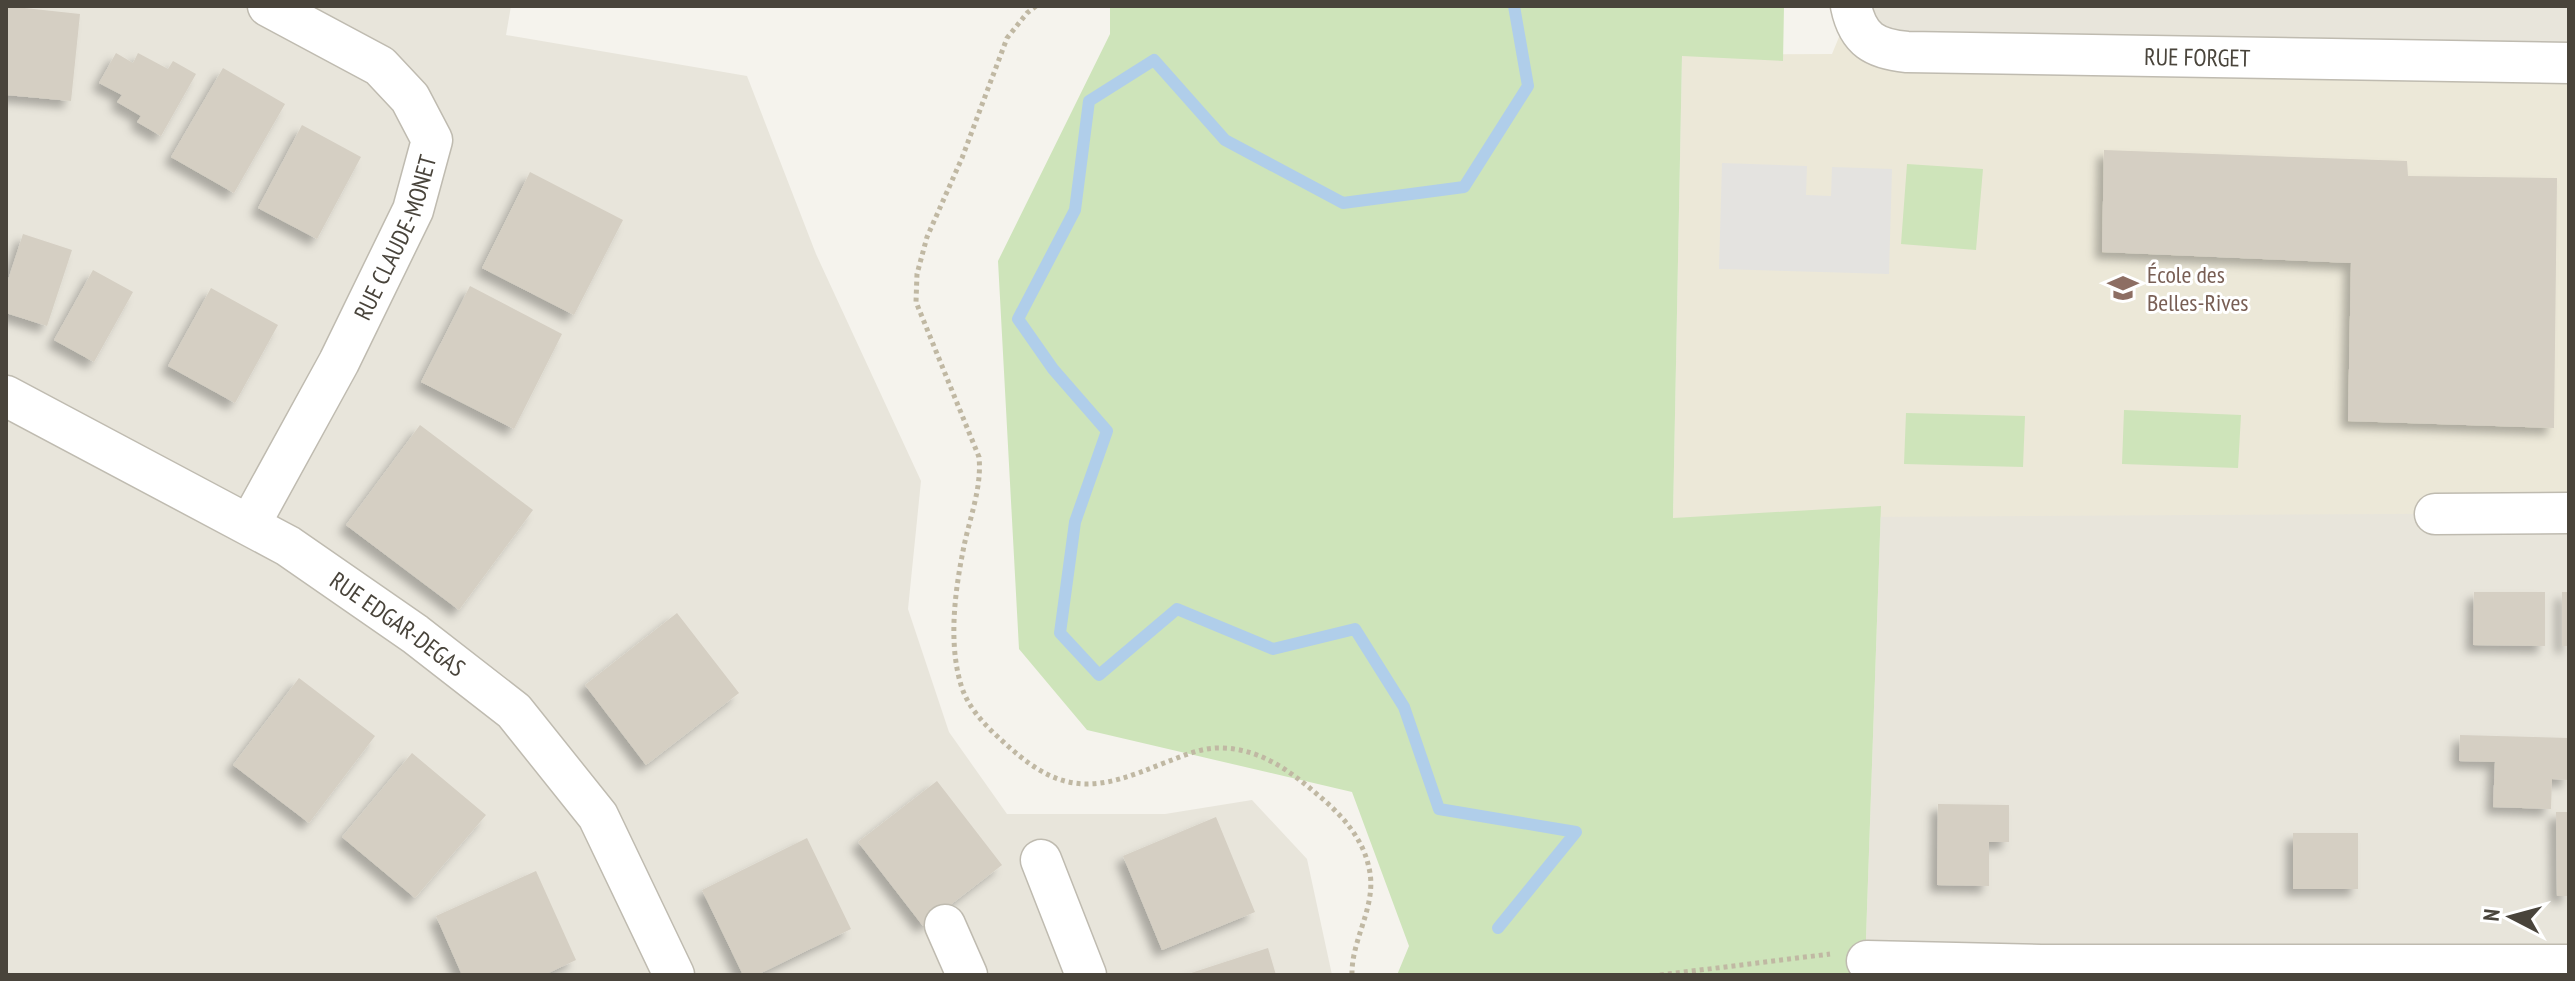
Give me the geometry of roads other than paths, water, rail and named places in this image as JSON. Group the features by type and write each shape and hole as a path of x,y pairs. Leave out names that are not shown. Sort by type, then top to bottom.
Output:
{"street":[{"name":"RUE CLAUDE-MONET","path":"250,524 339,362 413,210 432,140 410,98 380,66 268,6"},
{"name":"RUE FORGET","path":"1851,6 1856,25 1869,41 1883,49 1907,52 2569,63"},
{"name":"RUE EDGAR-DEGAS","path":"6,396 288,546 415,634 514,711 598,816 674,975"},
{"path":"2435,514 2569,513"},
{"path":"1041,860 1086,975"},
{"path":"945,925 967,975"},
{"path":"1867,961 2041,965 2569,965"}],"waterway":[{"path":"1498,928 1576,832 1439,809 1404,707 1355,629 1273,649 1177,609 1099,675 1060,633 1075,522 1107,431 1053,369 1018,319 1075,210 1089,101 1154,60 1225,140 1343,203 1464,187 1528,86 1514,6"}],"place":[{"name":"École des Belles-Rives","path":"2123,288"}]}
